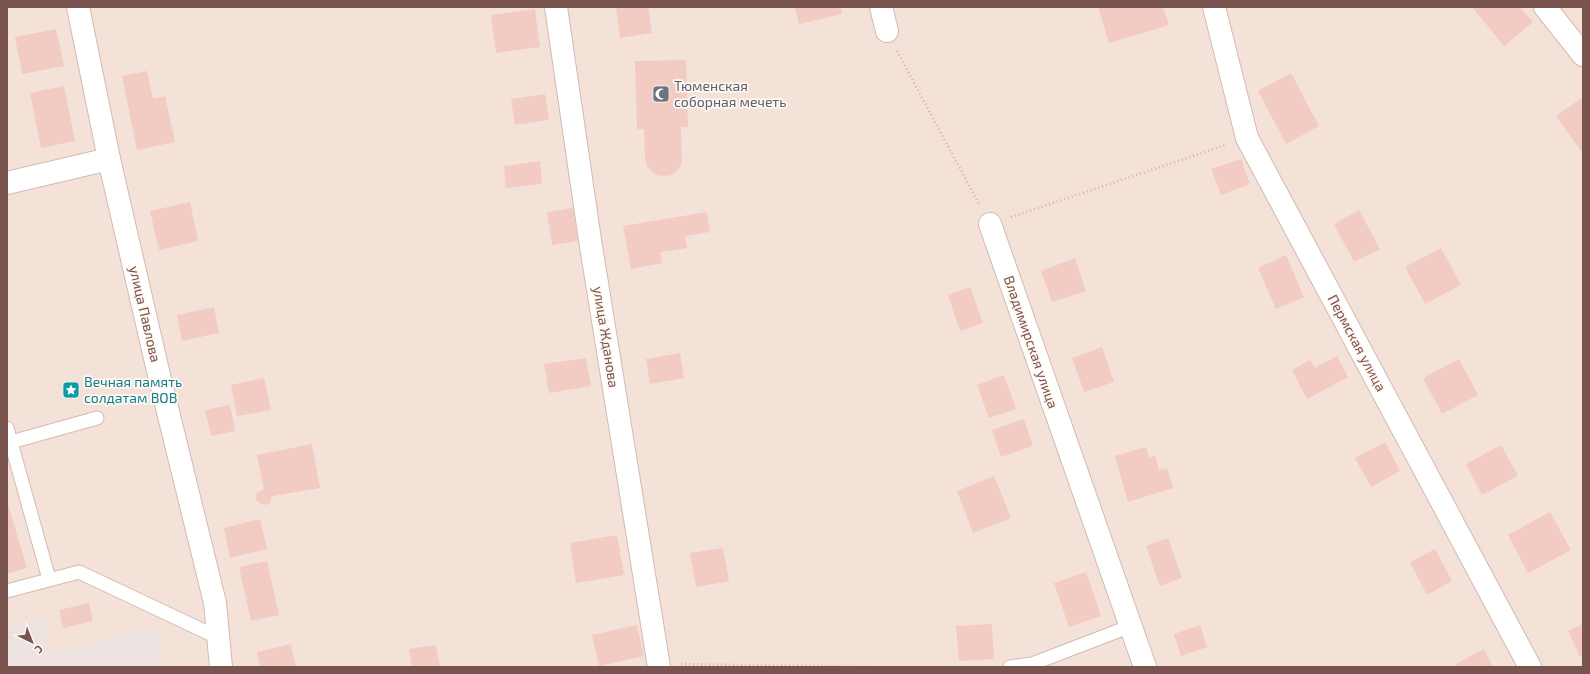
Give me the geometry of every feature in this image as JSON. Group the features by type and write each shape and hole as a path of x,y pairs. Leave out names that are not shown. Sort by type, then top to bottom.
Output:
{"street":[{"name":"улица Павлова","path":"78,7 110,159 158,371 215,603 221,667"},
{"name":"улица Жданова","path":"556,7 654,666"},
{"path":"881,7 887,31"},
{"name":"Пермская улица","path":"1214,7 1247,138 1530,667"},
{"path":"1545,7 1583,55"},
{"path":"7,183 110,159"},
{"name":"Владимирская улица","path":"990,224 1146,667"}],"lane":[{"path":"11,442 97,418"},
{"path":"7,428 49,579"},
{"path":"7,591 79,572 219,638"},
{"path":"1010,667 1032,664 1131,626"}],"path":[{"path":"887,31 990,224 1247,138"},
{"path":"654,666 879,667"}],"shaded area":[{"path":"7,7 1583,7 1583,667 7,667"},
{"path":"43,618 53,654 154,627 164,667 7,667 7,628"}],"building":[{"path":"616,7 648,7 652,33 620,38"},
{"path":"795,7 841,7 842,14 799,24"},
{"path":"1098,7 1163,7 1169,25 1109,43"},
{"path":"1472,7 1520,7 1533,22 1504,46"},
{"path":"535,9 540,47 496,53 491,15"},
{"path":"56,29 64,66 22,74 15,37"},
{"name":"Тюменская соборная мечеть","path":"686,60 688,127 681,127 682,163 678,170 672,175 657,175 647,166 645,158 644,129 637,129 635,61"},
{"path":"147,71 153,99 165,96 175,142 137,150 122,76"},
{"path":"1291,73 1319,126 1286,144 1258,91"},
{"path":"64,86 75,141 41,148 30,93"},
{"path":"545,94 549,120 515,125 511,99"},
{"path":"1583,97 1583,154 1556,116"},
{"path":"1241,159 1250,184 1221,195 1211,169"},
{"path":"540,161 542,184 506,188 504,166"},
{"path":"190,202 198,241 159,250 150,211"},
{"path":"573,208 578,241 552,245 547,212"},
{"path":"1359,210 1380,249 1354,262 1334,224"},
{"path":"707,212 710,232 685,236 687,248 660,252 662,263 631,269 623,226"},
{"path":"1441,248 1461,285 1425,304 1405,267"},
{"path":"1286,255 1304,297 1276,309 1258,268"},
{"path":"1075,258 1086,291 1052,302 1041,271"},
{"path":"970,287 983,323 960,331 948,295"},
{"path":"214,307 219,333 182,341 177,315"},
{"path":"1102,347 1114,382 1084,392 1072,358"},
{"path":"680,353 684,378 650,384 646,359"},
{"path":"1337,356 1348,377 1307,399 1292,370 1310,360 1315,368"},
{"path":"586,358 591,386 549,393 544,364"},
{"path":"1459,359 1478,395 1442,414 1423,378"},
{"path":"1004,375 1016,409 989,418 977,385"},
{"path":"264,378 271,410 237,416 231,385"},
{"path":"230,405 235,431 211,436 205,410"},
{"path":"1024,419 1033,446 1001,457 992,430"},
{"path":"1385,442 1400,471 1371,487 1355,458"},
{"path":"312,444 320,488 272,496 270,503 266,505 259,503 256,500 256,495 264,489 257,455"},
{"path":"1501,445 1518,476 1482,495 1466,464"},
{"path":"1146,447 1149,458 1155,456 1159,470 1167,468 1173,488 1128,502 1115,456"},
{"path":"994,476 1011,518 973,533 957,491"},
{"path":"7,501 27,568 7,574"},
{"path":"1550,512 1571,550 1528,573 1508,535"},
{"path":"260,519 267,549 230,558 224,528"},
{"path":"617,535 624,575 576,583 570,543"},
{"path":"1168,538 1182,578 1160,586 1146,546"},
{"path":"723,548 729,581 696,587 690,553"},
{"path":"1435,549 1452,581 1427,595 1410,562"},
{"path":"267,561 279,615 251,621 239,567"},
{"path":"1086,572 1101,616 1069,627 1054,583"},
{"path":"89,603 93,621 63,628 59,610"},
{"path":"992,624 994,659 959,661 956,626"},
{"path":"1583,624 1583,656 1580,657 1568,631"},
{"path":"637,625 644,656 599,666 592,635"},
{"path":"1200,625 1207,647 1181,656 1174,634"},
{"path":"291,644 296,667 260,667 257,652"},
{"path":"436,645 440,667 412,667 409,649"},
{"path":"1484,649 1493,667 1457,667 1456,664"}],"place":[{"name":"Тюменская соборная мечеть","path":"661,94"},
{"name":"Вечная память солдатам ВОВ","path":"71,390"}]}
